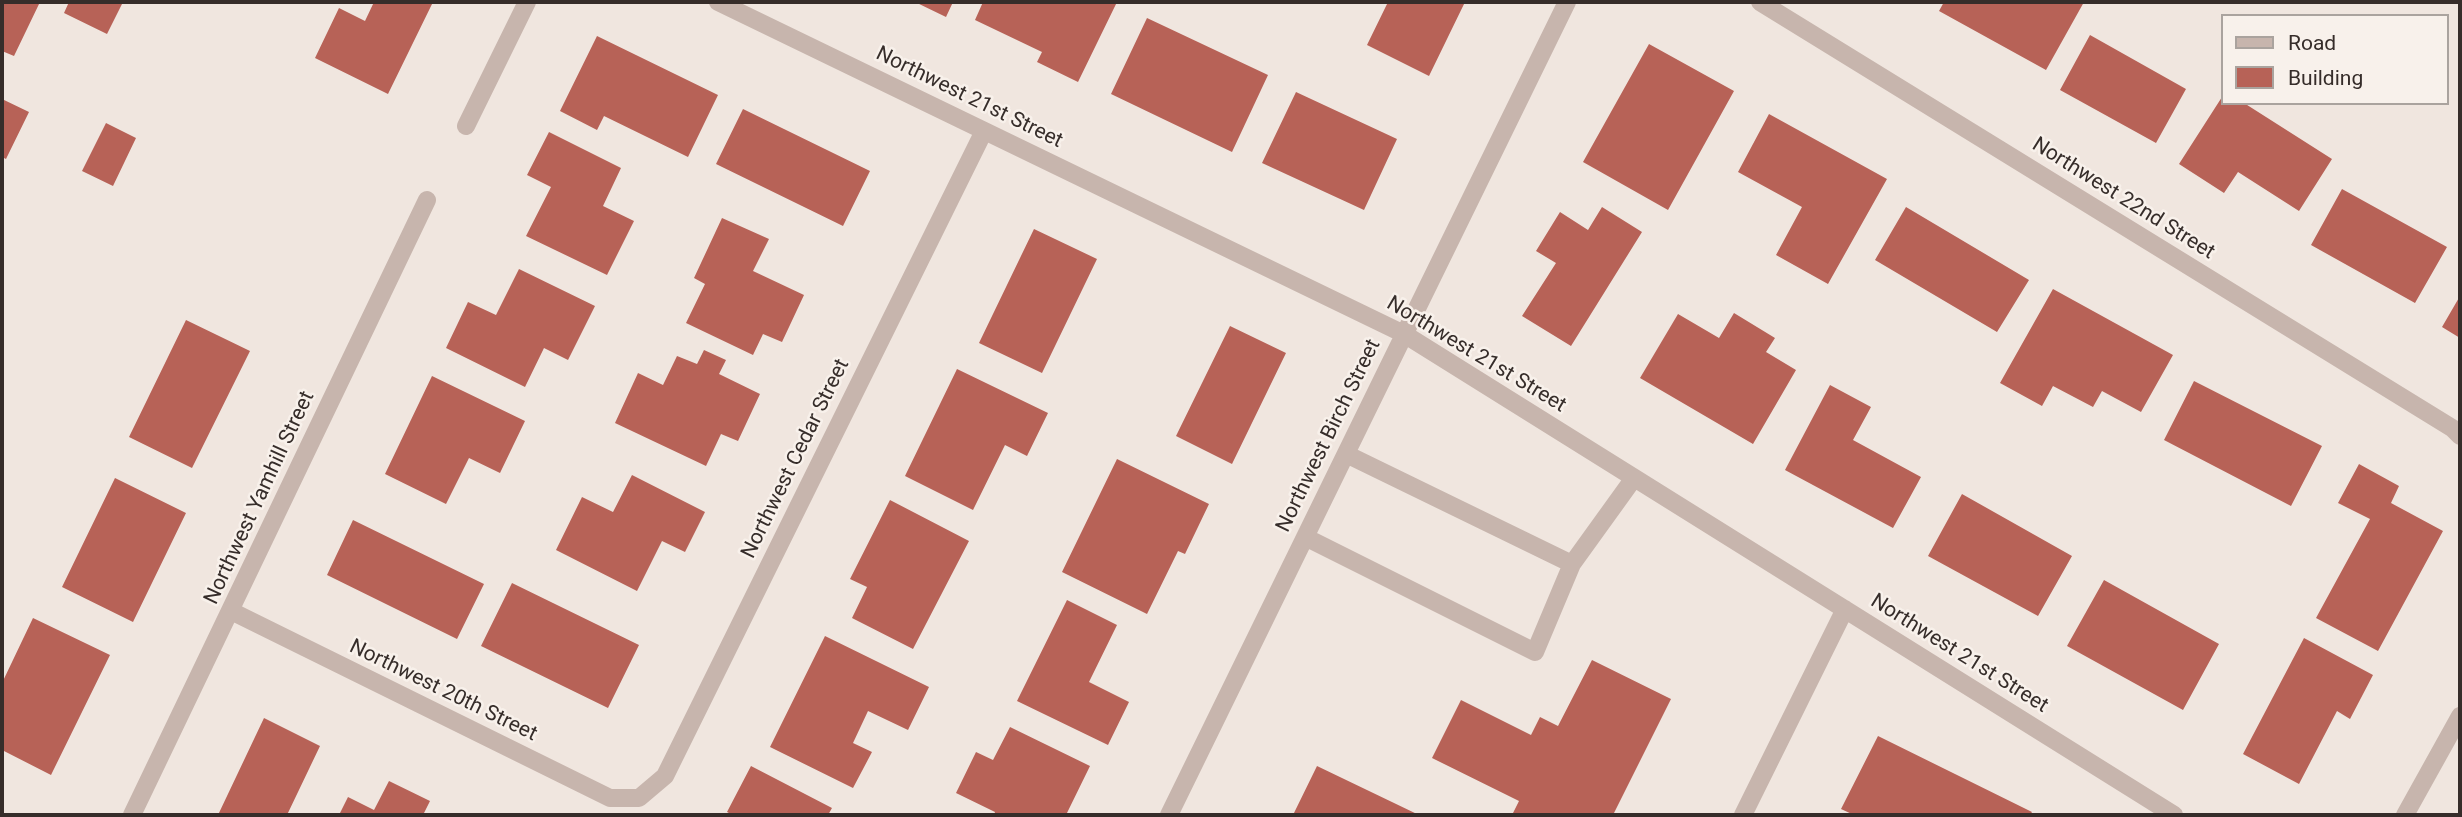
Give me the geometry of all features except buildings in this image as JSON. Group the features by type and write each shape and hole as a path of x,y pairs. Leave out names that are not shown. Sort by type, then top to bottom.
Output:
{"street":[{"path":"466,126 527,2"},
{"name":"Northwest 21st Street","path":"718,2 1404,334 2174,815"},
{"name":"Northwest Birch Street","path":"1169,815 1567,2"},
{"name":"Northwest 22nd Street","path":"1760,2 2441,421 2460,436"},
{"name":"Northwest Cedar Street","path":"639,798 664,776 984,131"},
{"name":"Northwest Yamhill Street","path":"132,815 426,200"},
{"path":"1346,454 1572,564"},
{"path":"1305,537 1535,652 1572,564 1634,478"},
{"path":"1743,815 1845,609"},
{"name":"Northwest 20th Street","path":"231,611 610,798 639,798"},
{"path":"2406,815 2460,716"}]}
